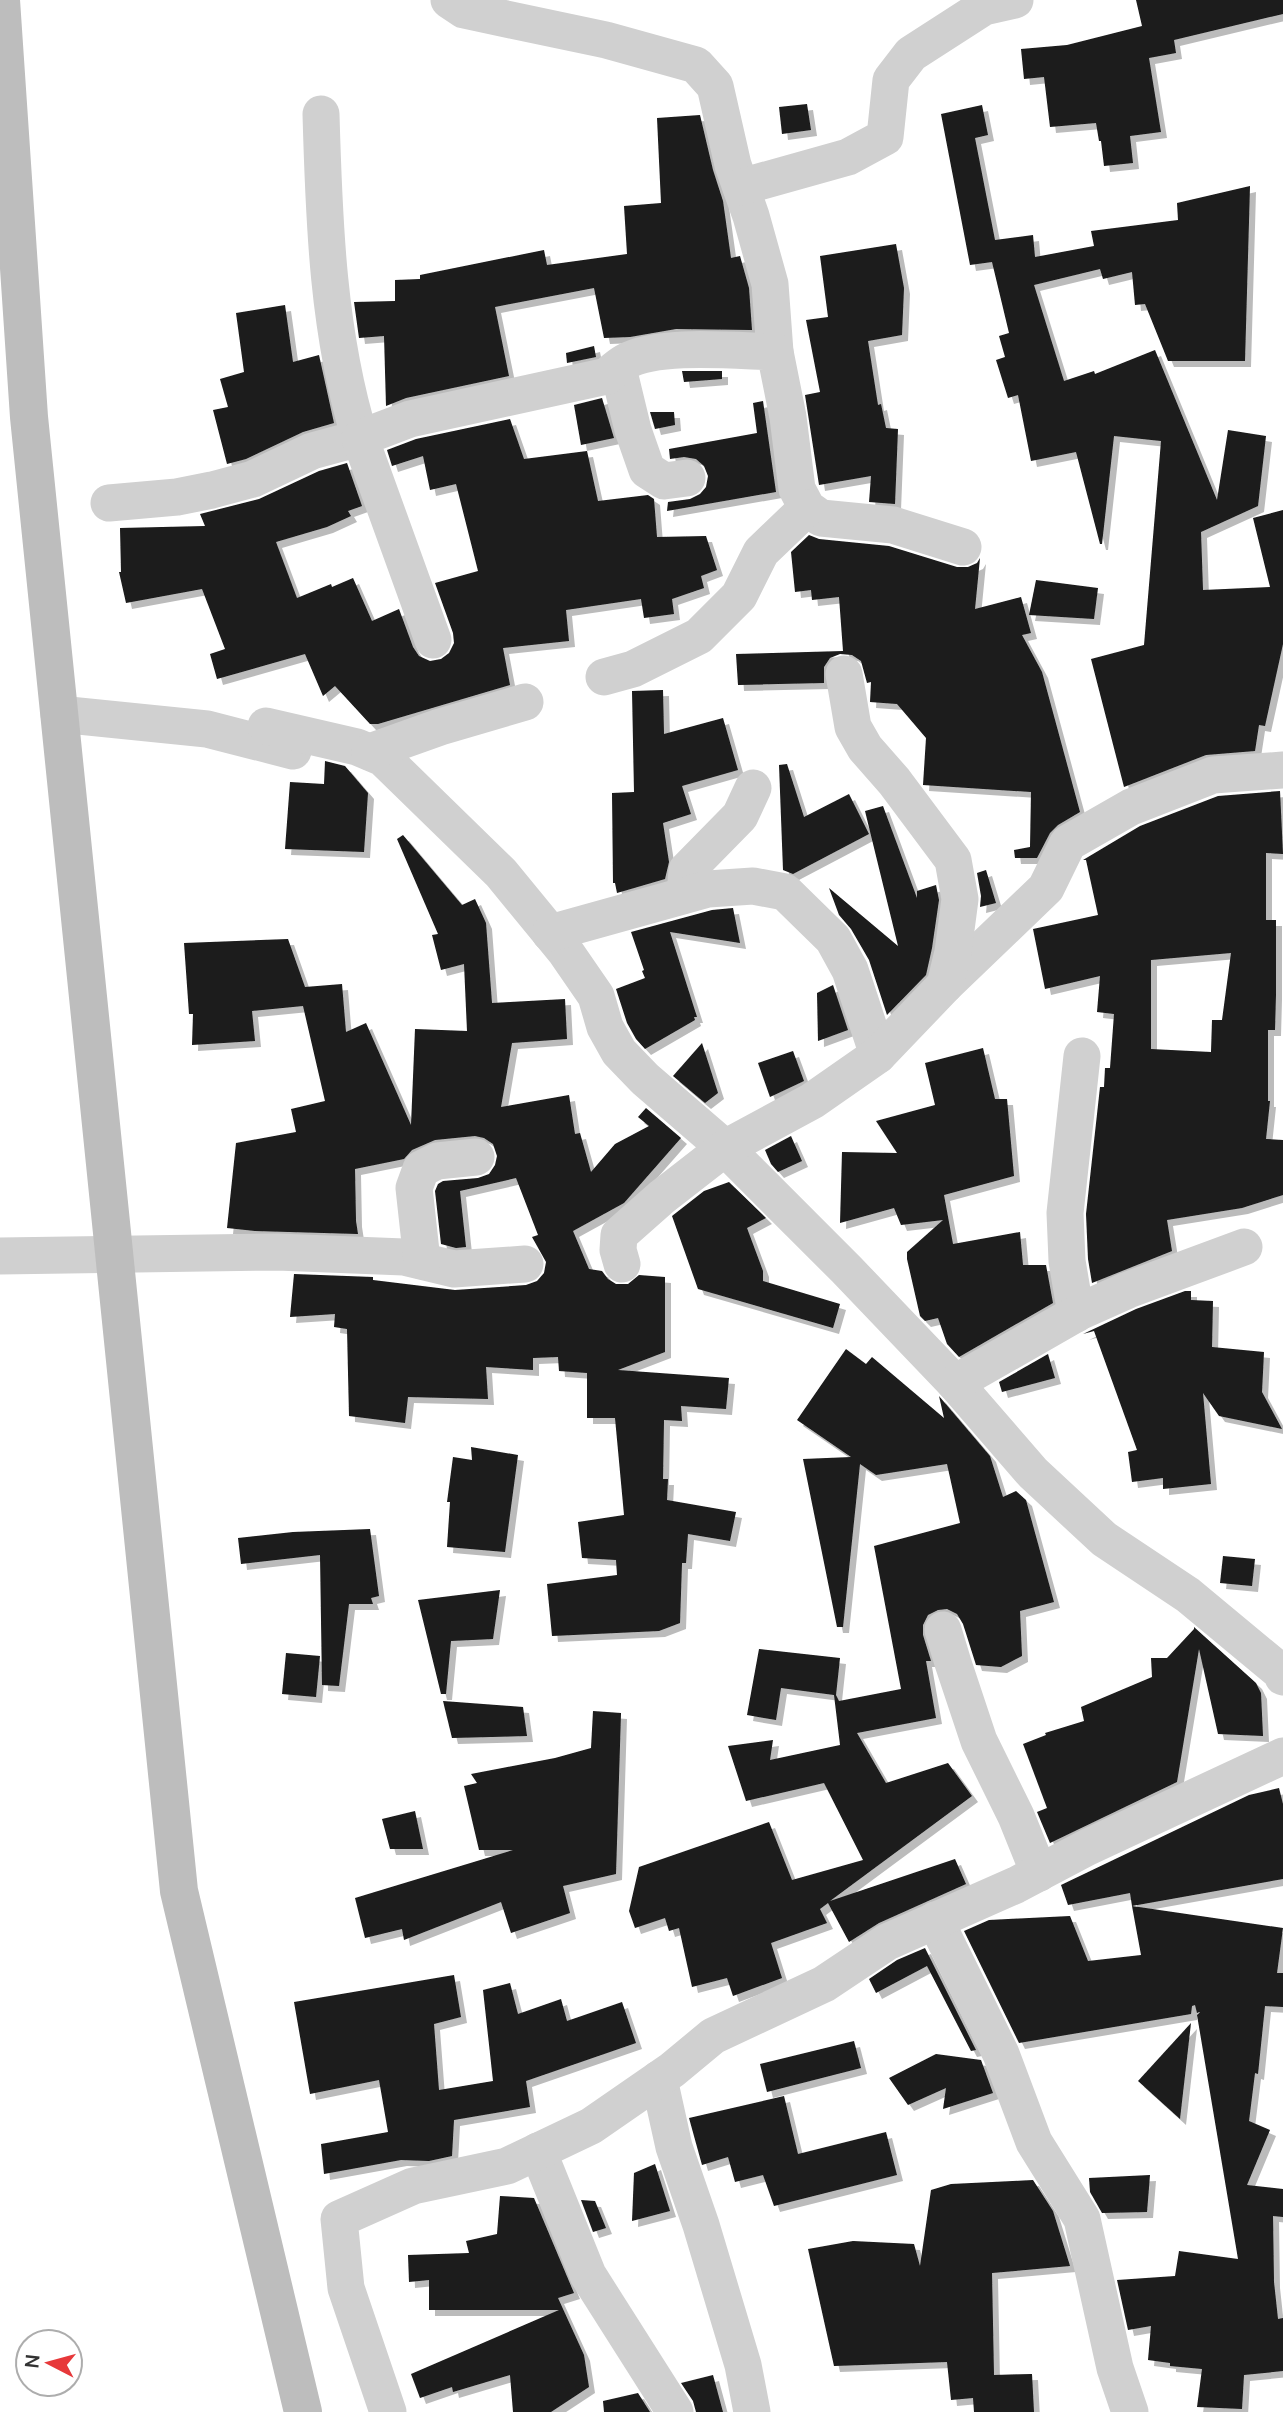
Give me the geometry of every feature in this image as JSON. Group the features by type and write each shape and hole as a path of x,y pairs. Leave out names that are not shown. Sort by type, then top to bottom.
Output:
{"street":[{"path":"1,0 29,417 179,1891 303,2412"},
{"path":"449,0 464,10 606,40 696,65 715,86 733,165 770,284 775,352 788,417 797,489 807,508 821,518 893,525 963,547"},
{"path":"741,187 848,157 885,137 891,80 911,54 984,7 1015,0"},
{"path":"321,114 331,300 348,399 433,640"},
{"path":"108,503 212,491 253,479 312,451 360,438 410,419 607,376 625,362 649,353 700,350 775,352"},
{"path":"618,368 633,430 647,470 664,481 687,478"},
{"path":"604,677 634,668 699,636 739,596 761,552 807,508"},
{"path":"844,674 853,727 865,748 894,781 953,860 960,899 953,952 945,985"},
{"path":"370,752 440,727 525,702"},
{"path":"59,714 207,729 315,757"},
{"path":"266,726 370,752 383,758 501,873 550,933 596,996 605,1027 619,1052 645,1079 725,1147 955,1383 1033,1473 1104,1539 1188,1595 1282,1673 1283,1677"},
{"path":"622,1264 618,1250 619,1235 662,1197 725,1147 811,1101 878,1055 945,985 1046,888 1068,843 1131,807 1213,775 1283,770"},
{"path":"685,895 687,870 740,816 753,788"},
{"path":"550,933 708,889 753,886 785,892 833,939 850,970 878,1055"},
{"path":"1076,1314 1066,1261 1065,1213 1082,1056"},
{"path":"422,1261 414,1188 421,1169 437,1161 475,1157"},
{"path":"955,1383 1076,1314 1128,1290 1244,1247"},
{"path":"0,1256 278,1252 404,1257 454,1269 525,1264"},
{"path":"943,1630 979,1741 1016,1816 1039,1873"},
{"path":"388,2412 346,2288 339,2219 413,2186 507,2166 591,2126 713,2036 824,1984 887,1942 1039,1873 1088,1847 1283,1756"},
{"path":"935,1920 1002,2054 1034,2142 1082,2219 1115,2368 1130,2412"},
{"path":"659,2078 674,2147 701,2225 743,2365 752,2412"},
{"path":"538,2151 588,2275 675,2412"}],"building":[{"path":"1136,0 1283,0 1283,14 1174,40 1176,53 1149,58 1161,132 1130,136 1133,163 1104,166 1096,123 1050,127 1044,77 1024,79 1021,49 1067,45 1142,26"},
{"path":"807,104 811,130 782,134 779,107"},
{"path":"982,105 988,135 975,138 995,240 1033,235 1035,257 1094,246 1091,231 1178,220 1177,203 1250,186 1245,361 1168,361 1145,304 1135,305 1132,272 1103,279 1100,269 1034,285 1064,381 1094,371 1095,374 1155,350 1217,500 1228,430 1266,436 1258,506 1201,532 1203,590 1270,587 1253,518 1283,510 1283,644 1265,726 1259,725 1255,751 1206,755 1124,787 1091,659 1144,645 1161,441 1114,436 1102,544 1076,452 1031,461 1018,395 1008,398 996,360 1005,357 999,336 1009,333 992,262 970,265 941,114"},
{"path":"700,115 723,201 731,258 740,256 749,288 752,330 676,329 630,337 604,338 594,288 495,307 509,376 406,398 386,406 384,336 359,338 354,302 395,301 395,280 420,279 420,275 544,250 547,265 627,254 624,206 661,203 657,118"},
{"path":"896,244 904,288 902,335 868,341 878,405 881,404 886,428 898,429 895,504 869,502 871,476 819,485 805,395 820,392 806,320 828,317 820,256"},
{"path":"285,305 293,362 319,355 334,423 303,432 246,459 227,464 213,410 228,407 220,379 244,372 236,313"},
{"path":"594,346 596,357 567,363 566,353"},
{"path":"682,371 722,371 722,379 684,382"},
{"path":"602,398 614,438 581,445 574,405"},
{"path":"763,401 776,492 667,511 668,502 690,499 700,494 706,487 708,476 704,466 696,459 670,459 669,449 757,433 753,403"},
{"path":"650,412 674,412 675,425 655,429"},
{"path":"510,419 524,459 587,451 598,501 648,495 654,499 657,537 706,536 717,570 701,576 704,588 672,599 674,614 644,618 641,599 566,610 569,641 503,648 510,685 378,724 370,724 335,686 323,696 305,654 217,679 210,654 225,649 202,589 126,603 119,572 120,528 205,526 200,514 259,499 319,471 347,463 362,506 348,511 351,516 327,527 276,542 297,598 353,578 372,621 399,609 419,656 430,661 441,659 449,653 454,643 435,583 478,571 456,484 430,490 423,456 392,466 387,450 416,439"},
{"path":"809,535 819,539 889,546 957,567 968,567 977,563 980,558 975,609 1021,597 1031,633 1022,635 1042,672 1080,812 1050,833 1037,858 1015,858 1014,850 1030,847 1031,792 923,785 926,738 897,704 870,702 871,682 867,683 861,661 852,655 840,654 830,658 824,667 824,683 738,685 736,654 843,651 839,597 812,600 811,590 795,592 791,552"},
{"path":"1036,580 1098,588 1094,619 1029,615"},
{"path":"663,690 664,734 723,718 738,770 682,786 691,814 663,823 669,862 665,879 617,893 613,883 612,793 634,792 632,691"},
{"path":"325,761 345,766 368,793 364,852 285,849 290,782 324,784"},
{"path":"787,764 804,817 849,794 869,834 793,874 783,870 779,765"},
{"path":"1280,791 1283,854 1266,853 1266,920 1276,920 1276,994 1275,1030 1268,1030 1270,1101 1266,1139 1283,1140 1283,1195 1242,1208 1167,1220 1172,1251 1092,1283 1086,1214 1100,1087 1104,1087 1105,1068 1110,1068 1114,1014 1097,1012 1100,976 1045,989 1033,929 1098,915 1086,860 1083,860 1140,826 1218,796","holes":["1231,953 1222,1020 1212,1020 1211,1052 1151,1049 1151,960"]},
{"path":"883,806 917,898 917,891 936,885 939,900 926,975 887,1015 869,960 851,929 839,915 829,888 898,946 865,811"},
{"path":"403,835 462,905 475,899 486,923 492,1003 565,999 567,1039 512,1043 501,1107 569,1095 575,1134 580,1133 591,1172 615,1144 649,1126 638,1117 646,1108 681,1138 624,1203 573,1231 589,1269 602,1271 616,1284 628,1284 639,1275 665,1277 665,1352 618,1370 729,1378 726,1409 681,1406 682,1421 664,1420 663,1479 668,1479 667,1500 736,1512 730,1541 688,1534 686,1563 682,1563 680,1623 659,1631 552,1636 547,1584 617,1575 616,1560 582,1558 578,1522 624,1515 615,1418 587,1418 587,1373 559,1371 558,1357 533,1358 533,1370 486,1367 488,1399 408,1397 405,1423 349,1416 347,1329 334,1327 335,1314 290,1317 294,1274 373,1277 373,1280 455,1290 526,1285 537,1281 544,1273 546,1262 532,1237 538,1235 516,1178 460,1191 466,1247 456,1248 441,1244 435,1191 438,1184 489,1174 497,1156 493,1144 475,1136 435,1140 412,1150 404,1159 355,1169 358,1234 227,1228 236,1143 296,1132 291,1109 325,1101 303,1006 252,1011 255,1041 192,1045 193,1014 189,1014 184,943 288,939 305,987 342,984 346,1032 366,1023 411,1125 415,1029 467,1031 464,964 441,970 432,935 438,934 397,839"},
{"path":"986,870 996,903 980,907 977,873"},
{"path":"733,908 740,943 670,932 697,1017 645,1049 627,1023 616,989 645,978 631,932 712,910"},
{"path":"833,985 848,1030 818,1041 817,993"},
{"path":"702,1043 718,1093 705,1103 673,1076"},
{"path":"983,1048 995,1099 1007,1099 1014,1176 944,1195 953,1244 1020,1232 1023,1265 1046,1265 1053,1303 959,1357 947,1344 938,1318 925,1321 920,1316 907,1259 907,1252 943,1220 901,1225 894,1208 840,1223 842,1152 897,1153 876,1121 935,1105 925,1063"},
{"path":"793,1051 804,1081 770,1097 758,1063"},
{"path":"791,1136 802,1161 778,1172 765,1150"},
{"path":"729,1182 766,1218 747,1228 763,1271 763,1281 840,1304 833,1328 698,1289 672,1216 704,1191"},
{"path":"1191,1291 1191,1300 1213,1301 1212,1347 1264,1352 1262,1392 1282,1429 1219,1416 1203,1393 1211,1484 1163,1489 1163,1478 1132,1482 1128,1452 1137,1450 1094,1331 1083,1334 1136,1309"},
{"path":"846,1349 866,1364 872,1357 944,1418 939,1396 990,1456 1003,1497 1016,1491 1026,1500 1054,1602 1020,1611 1022,1656 1001,1667 976,1665 963,1624 957,1614 947,1609 928,1615 923,1625 923,1635 931,1661 926,1661 936,1718 857,1733 886,1783 948,1763 972,1796 830,1901 955,1859 966,1884 879,1923 849,1942 828,1903 820,1909 827,1923 771,1943 782,1978 733,1996 727,1978 692,1987 679,1928 669,1931 665,1918 635,1928 629,1911 639,1867 769,1822 792,1880 863,1860 824,1783 746,1801 728,1746 773,1740 770,1760 840,1745 834,1695 781,1688 776,1720 747,1715 759,1649 840,1658 836,1695 839,1701 901,1689 874,1546 960,1523 947,1464 876,1475 860,1464 843,1627 837,1627 803,1459 851,1457 797,1420"},
{"path":"1048,1354 1055,1378 1002,1392 999,1382"},
{"path":"471,1447 518,1455 505,1552 447,1547 450,1502 447,1502 453,1457 472,1460"},
{"path":"370,1529 379,1596 371,1598 373,1604 349,1604 339,1686 322,1685 320,1555 241,1564 238,1538 293,1532"},
{"path":"1223,1556 1255,1559 1252,1586 1220,1583"},
{"path":"500,1590 493,1639 451,1641 446,1694 441,1694 418,1600"},
{"path":"1194,1627 1256,1683 1261,1693 1263,1736 1218,1734 1199,1649 1177,1782 1050,1843 1037,1812 1047,1808 1023,1744 1046,1735 1045,1733 1084,1721 1081,1707 1152,1677 1151,1658 1167,1658"},
{"path":"286,1653 320,1656 316,1697 282,1694"},
{"path":"443,1701 523,1707 527,1736 452,1738"},
{"path":"593,1711 621,1713 616,1874 563,1886 570,1913 511,1933 501,1902 404,1940 402,1929 365,1938 355,1898 513,1850 479,1850 464,1786 477,1783 471,1774 555,1758 591,1748"},
{"path":"1279,1788 1283,1804 1283,1879 1132,1906 1130,1893 1068,1905 1061,1885 1249,1795"},
{"path":"415,1811 423,1849 390,1849 382,1819"},
{"path":"1132,1906 1283,1928 1277,1973 1283,1973 1283,2007 1265,2006 1258,2074 1255,2073 1249,2121 1270,2130 1247,2185 1283,2189 1283,2217 1273,2216 1274,2282 1278,2319 1283,2318 1283,2371 1244,2375 1242,2409 1197,2407 1202,2369 1170,2366 1170,2363 1148,2360 1151,2326 1128,2330 1117,2280 1175,2276 1179,2251 1238,2259 1197,2015 1200,2012 1197,2013 1195,2005 1192,2006 1191,2014 1019,2043 964,1931 989,1920 1070,1916 1088,1961 1141,1955"},
{"path":"925,1948 976,2050 971,2051 927,1966 876,1993 869,1979 897,1960"},
{"path":"454,1975 461,2017 434,2024 439,2090 493,2081 483,1990 510,1983 518,2014 561,1999 567,2021 622,2002 636,2043 526,2081 530,2107 454,2120 452,2156 429,2161 401,2160 324,2174 321,2144 388,2132 379,2080 310,2094 294,2002"},
{"path":"1191,2023 1180,2119 1138,2081"},
{"path":"854,2041 861,2068 767,2092 760,2064"},
{"path":"936,2054 981,2060 993,2093 943,2109 946,2088 908,2105 889,2078"},
{"path":"784,2096 798,2154 886,2132 897,2175 774,2206 763,2175 735,2182 728,2157 702,2165 689,2118"},
{"path":"655,2164 670,2211 632,2221 634,2173"},
{"path":"1150,2175 1147,2212 1102,2213 1090,2192 1089,2178"},
{"path":"1033,2180 1053,2211 1070,2266 992,2273 994,2375 1032,2374 1034,2412 974,2412 973,2398 951,2400 947,2362 834,2366 808,2249 853,2241 914,2244 920,2266 931,2190 951,2184"},
{"path":"500,2196 534,2198 574,2293 558,2298 584,2355 589,2387 551,2412 513,2412 510,2375 453,2392 452,2387 420,2398 411,2374 559,2310 429,2310 429,2280 409,2282 408,2255 469,2253 466,2241 497,2234"},
{"path":"581,2200 595,2201 606,2228 593,2232"},
{"path":"713,2375 723,2412 696,2412 693,2401 681,2383"},
{"path":"638,2393 650,2412 604,2412 603,2401"}]}
